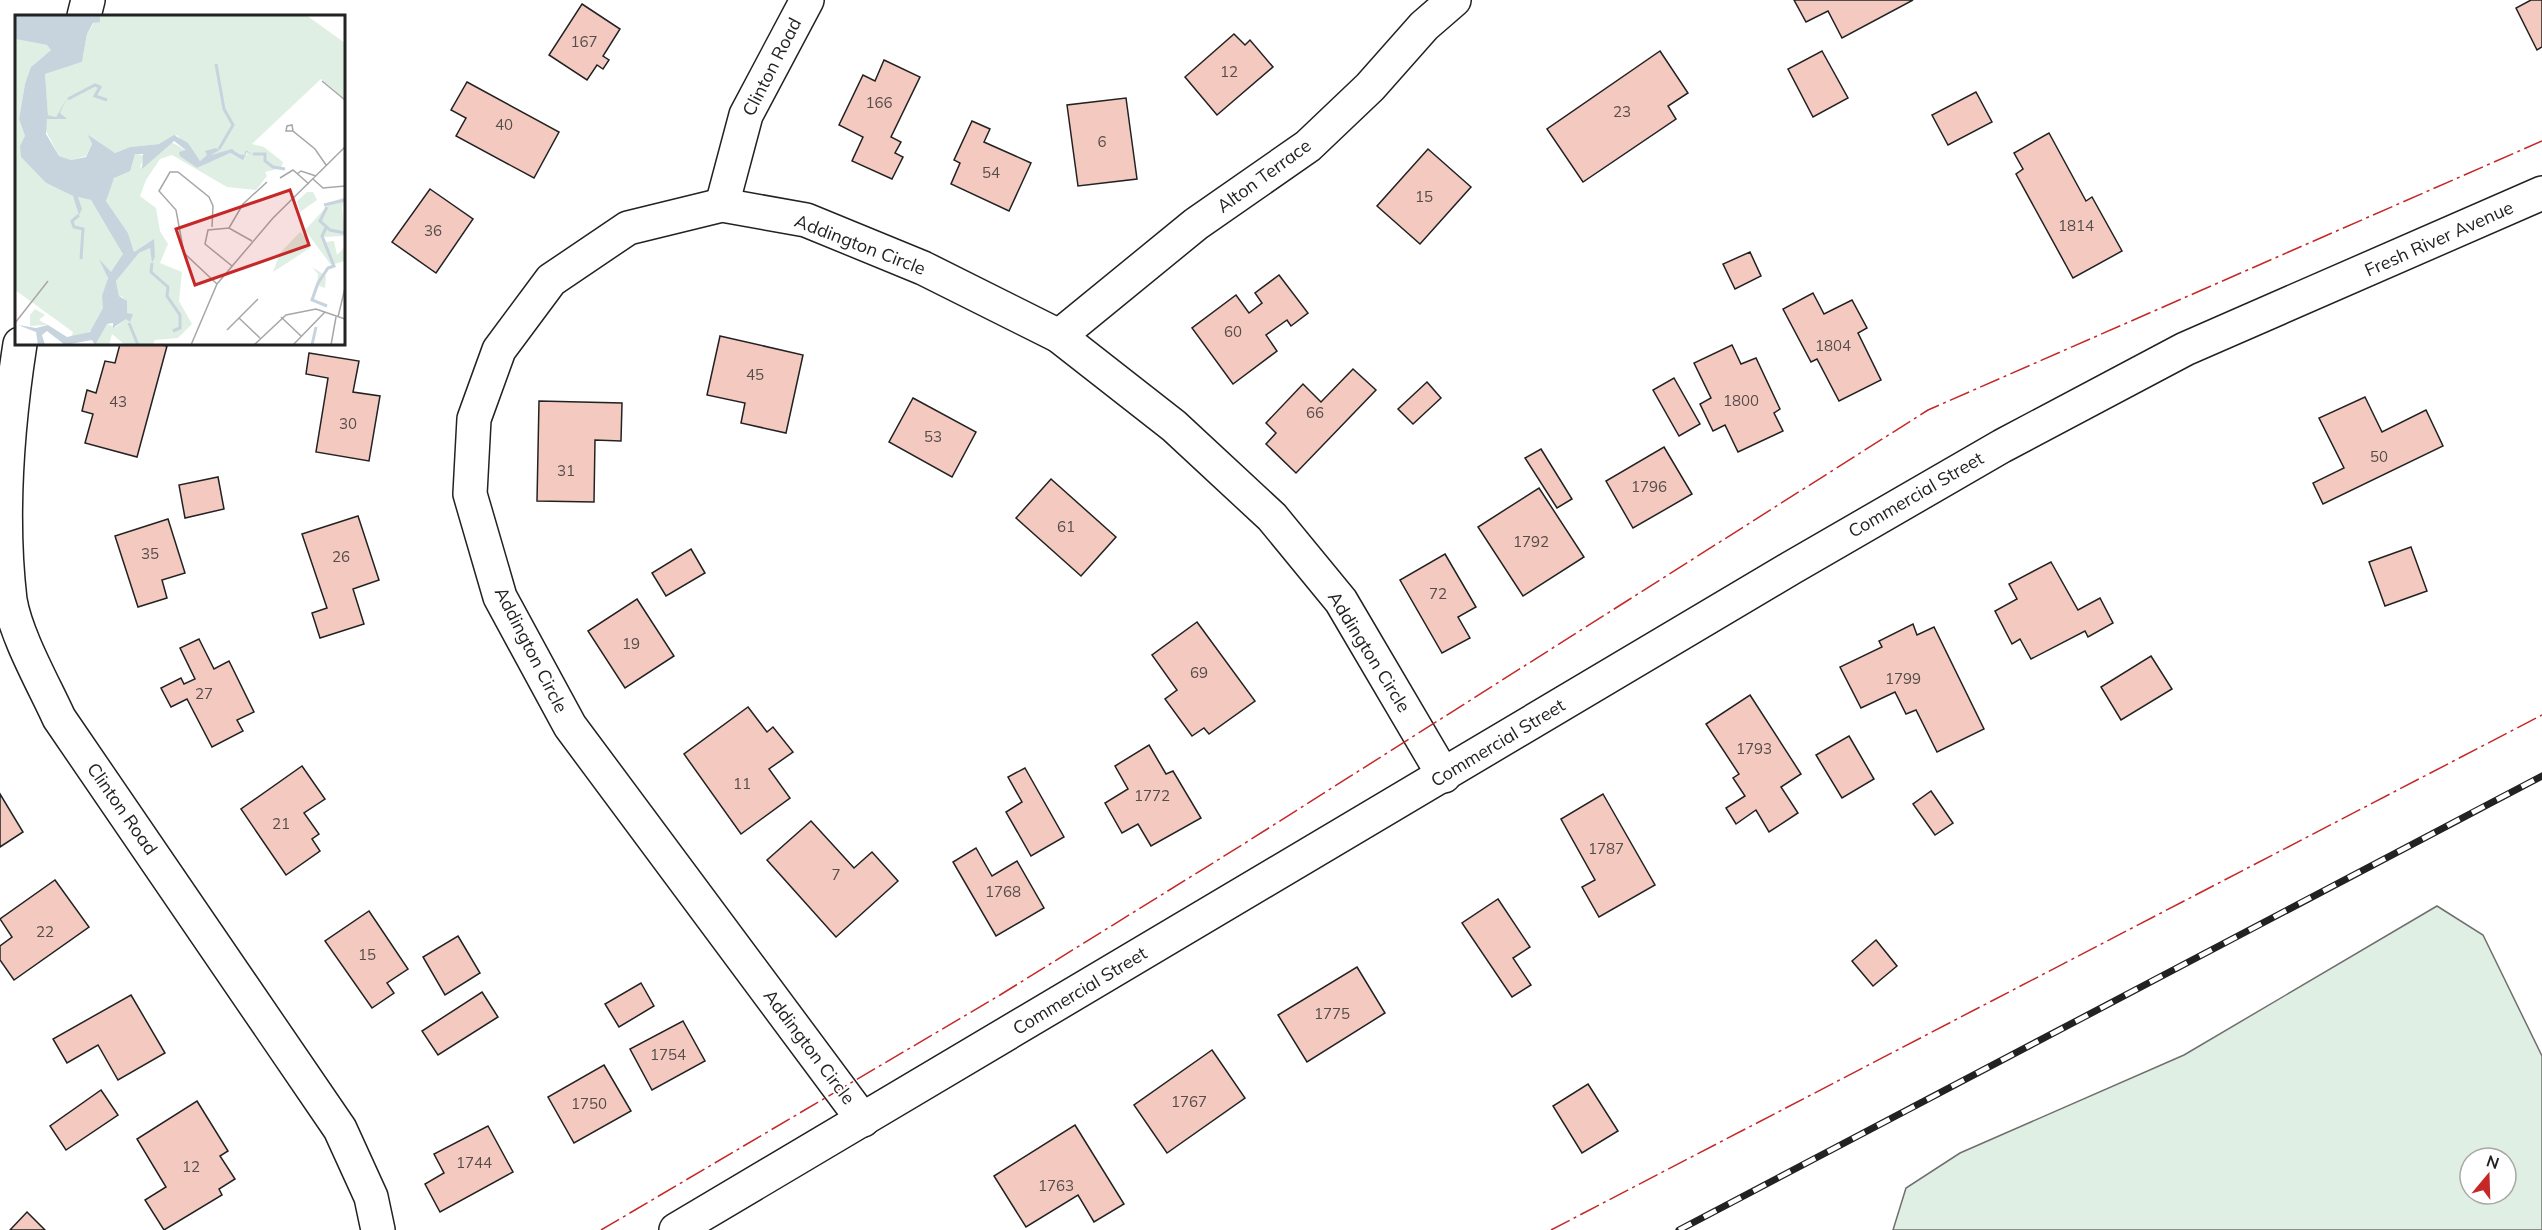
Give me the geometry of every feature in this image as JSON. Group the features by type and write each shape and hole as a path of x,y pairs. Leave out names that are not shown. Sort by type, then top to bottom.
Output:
{"street":[{"path":"84,15 88,0"},
{"name":"Clinton Road","path":"722,205 746,115 807,0"},
{"name":"Alton Terrace","path":"1059,336 1196,224 1308,146 1370,87 1424,26 1454,0"},
{"name":"Fresh River Avenue","path":"2336,285 2542,194"},
{"name":"Addington Circle","path":"863,1120 570,726 500,597 470,494 474,419 499,350 550,280 628,228 722,205 806,220 923,268 1059,336 1174,426 1272,517 1341,601 1444,776"},
{"name":"Commercial Street","path":"676,1230 1791,568 2002,446 2185,349 2336,285"},
{"name":"Clinton Road","path":"20,345 6,437 4,537 10,602 28,652 59,718 340,1129 371,1197 378,1230"}],"green space":[{"path":"2437,906 2483,935 2542,1056 2542,1230 1893,1230 1906,1188 1960,1153 2184,1055"}],"building":[{"path":"1794,0 1913,0 1842,38 1828,11 1806,22"},
{"path":"2531,0 2542,0 2542,47 2537,50 2516,8"},
{"path":"582,4 620,29 603,56 609,60 603,69 597,65 587,80 549,55"},
{"path":"1234,34 1245,45 1250,40 1273,67 1217,115 1185,77"},
{"path":"1660,51 1688,93 1668,106 1676,119 1583,182 1547,129"},
{"path":"1822,51 1848,98 1813,117 1788,69"},
{"path":"884,60 920,77 891,137 901,142 895,153 903,157 892,179 852,161 863,137 839,125 863,75 875,81"},
{"path":"467,82 559,132 534,178 456,136 466,118 451,110"},
{"path":"1976,92 1992,122 1948,145 1932,115"},
{"path":"1126,98 1137,179 1078,186 1067,105"},
{"path":"972,121 990,129 984,142 1031,163 1009,211 951,184 960,163 954,160"},
{"path":"2049,133 2086,201 2092,197 2122,251 2073,278 2016,174 2023,169 2014,153"},
{"path":"1428,149 1471,187 1420,244 1377,206"},
{"path":"430,189 473,219 436,273 392,242"},
{"path":"1750,252 1761,276 1735,289 1723,264"},
{"path":"1279,275 1308,313 1291,326 1287,320 1266,335 1277,351 1233,384 1192,328 1236,295 1249,313 1262,303 1255,293"},
{"path":"1813,293 1824,314 1852,300 1867,328 1858,333 1881,380 1839,401 1817,359 1811,362 1783,309"},
{"path":"720,336 803,355 786,433 741,423 745,403 707,395"},
{"path":"120,345 167,346 137,457 85,443 93,414 82,411 87,390 96,393 105,361 115,363"},
{"path":"1732,345 1741,364 1756,358 1780,409 1774,413 1783,431 1738,452 1725,425 1713,431 1700,404 1711,398 1694,363"},
{"path":"309,353 359,361 353,392 380,396 369,461 316,452 328,378 306,374"},
{"path":"1353,369 1376,390 1296,473 1266,444 1276,433 1266,423 1303,384 1321,402"},
{"path":"1674,378 1700,424 1679,436 1653,390"},
{"path":"1427,382 1441,398 1413,424 1398,409"},
{"path":"2365,397 2382,432 2426,410 2443,446 2323,504 2313,483 2344,468 2319,418"},
{"path":"913,398 976,432 952,477 889,442"},
{"path":"539,401 622,403 621,441 595,440 594,502 537,501"},
{"path":"1664,447 1692,494 1633,528 1606,481"},
{"path":"1541,449 1572,499 1557,508 1525,458"},
{"path":"218,477 224,509 185,518 179,485"},
{"path":"1051,479 1116,537 1081,576 1016,518"},
{"path":"1539,488 1584,557 1523,596 1478,527"},
{"path":"358,516 379,580 353,589 364,624 320,638 312,613 327,608 302,534"},
{"path":"168,519 185,573 162,580 167,598 138,607 115,536"},
{"path":"2411,547 2427,591 2385,606 2369,562"},
{"path":"691,549 705,573 666,596 652,573"},
{"path":"1445,554 1476,607 1458,617 1470,638 1442,653 1400,580"},
{"path":"2051,562 2078,610 2100,598 2113,623 2088,637 2085,631 2031,659 2020,639 2012,644 1995,611 2017,599 2009,584"},
{"path":"637,599 674,656 625,688 588,631"},
{"path":"1197,622 1255,701 1209,734 1204,728 1192,736 1165,699 1177,690 1152,655"},
{"path":"1913,624 1917,635 1934,627 1984,729 1937,752 1916,710 1906,714 1895,692 1861,708 1840,667 1882,647 1879,641"},
{"path":"199,639 214,669 229,661 254,712 237,720 243,731 212,747 187,699 171,707 161,688 181,678 184,684 195,679 180,648"},
{"path":"2151,656 2172,689 2121,720 2101,687"},
{"path":"1750,695 1801,774 1781,787 1798,813 1769,832 1756,810 1736,824 1726,808 1745,796 1733,778 1739,774 1706,724"},
{"path":"748,707 767,732 773,727 793,752 769,769 790,798 741,834 684,754"},
{"path":"1849,736 1874,779 1842,798 1816,755"},
{"path":"1149,745 1166,774 1173,771 1201,818 1151,846 1138,824 1122,833 1105,803 1128,789 1115,766"},
{"path":"302,766 325,799 304,813 319,834 312,839 320,851 286,875 241,809"},
{"path":"1025,768 1064,837 1031,856 1006,812 1022,802 1008,777"},
{"path":"1931,791 1953,823 1935,835 1913,804"},
{"path":"0,794 23,832 0,847"},
{"path":"1603,794 1655,885 1599,917 1582,887 1595,880 1561,819"},
{"path":"811,821 854,868 872,852 898,881 836,937 767,860"},
{"path":"976,848 992,876 1017,861 1044,908 996,936 953,862"},
{"path":"55,880 89,927 14,980 0,960 0,946 12,937 0,919"},
{"path":"1498,899 1530,947 1513,958 1531,985 1512,997 1462,923"},
{"path":"369,911 408,969 387,983 394,993 372,1008 325,941"},
{"path":"458,936 480,973 445,995 423,957"},
{"path":"1876,940 1897,966 1873,986 1852,961"},
{"path":"1357,967 1385,1013 1307,1062 1278,1015"},
{"path":"641,983 654,1006 619,1027 605,1004"},
{"path":"482,992 498,1017 438,1055 422,1031"},
{"path":"131,995 165,1053 118,1080 98,1045 67,1063 53,1039"},
{"path":"683,1021 705,1061 652,1090 630,1049"},
{"path":"1212,1050 1245,1098 1167,1153 1134,1105"},
{"path":"604,1065 631,1111 574,1143 548,1097"},
{"path":"1588,1084 1618,1131 1582,1153 1553,1106"},
{"path":"101,1090 118,1115 66,1150 50,1126"},
{"path":"197,1101 228,1151 220,1156 235,1179 219,1189 222,1195 164,1230 145,1200 166,1187 137,1139"},
{"path":"1075,1125 1124,1204 1094,1222 1078,1195 1026,1227 994,1176"},
{"path":"488,1126 513,1172 440,1212 425,1184 444,1173 434,1154"},
{"path":"27,1212 45,1230 10,1230"}],"railway":[{"path":"1679,1230 2542,776"}],"power":[{"path":"601,1230 1000,995 1242,845 1928,410 2542,141"},
{"path":"1551,1230 2542,715"}]}
